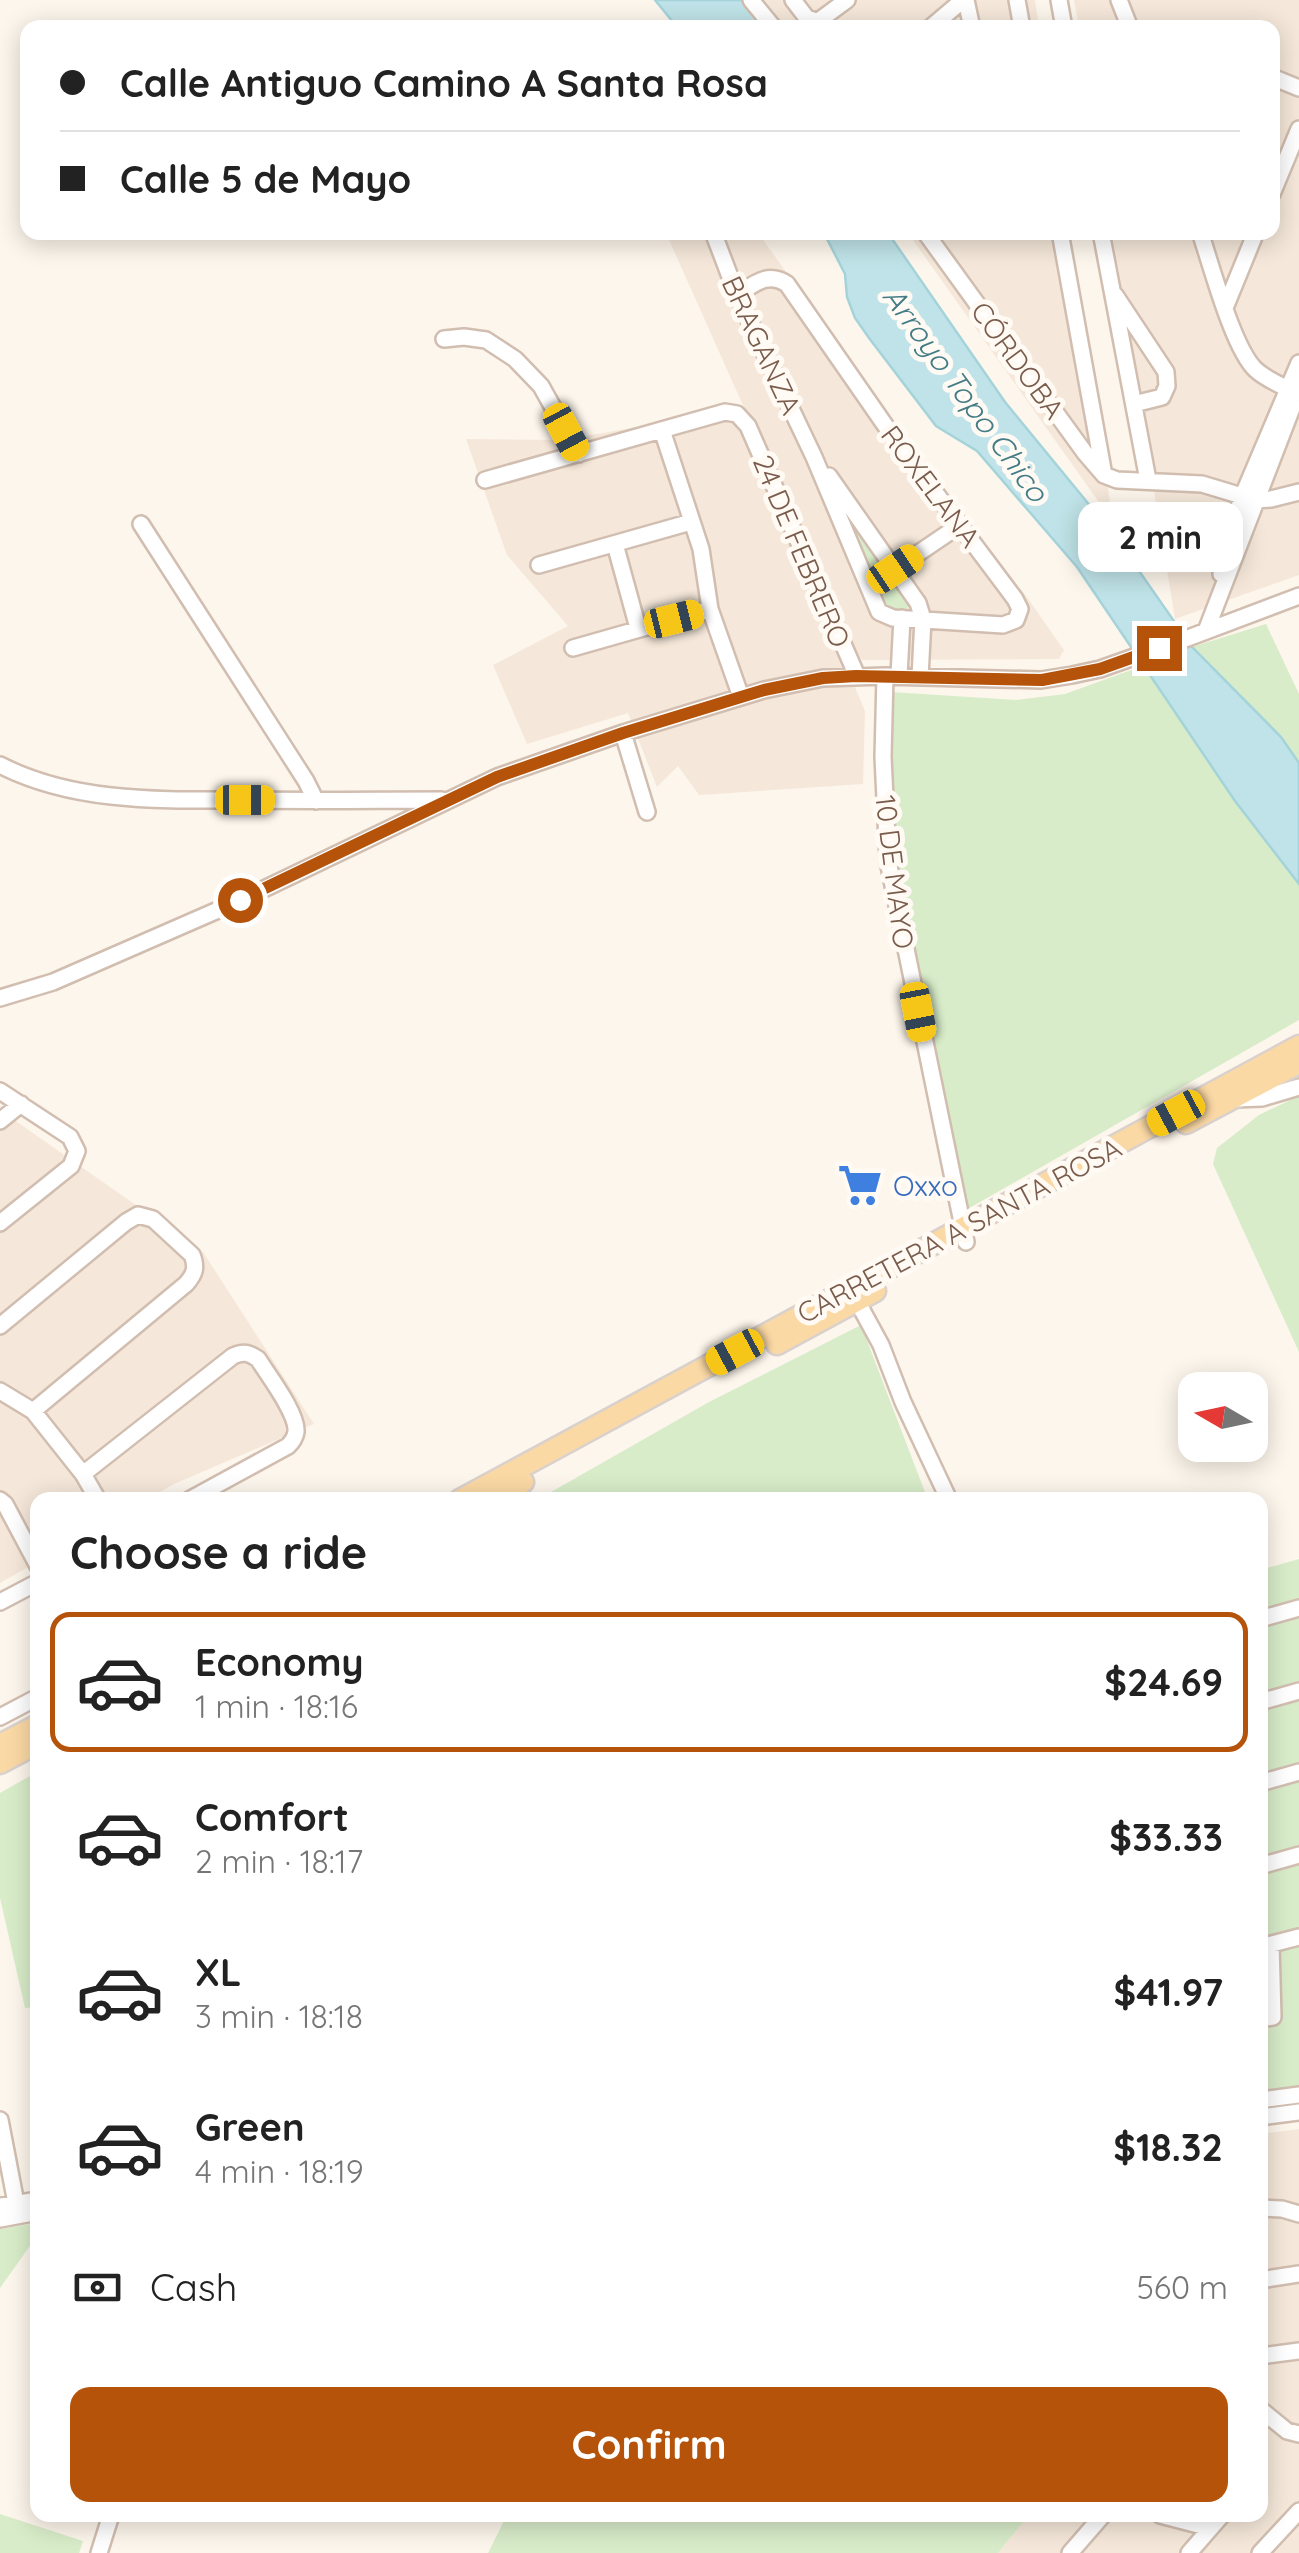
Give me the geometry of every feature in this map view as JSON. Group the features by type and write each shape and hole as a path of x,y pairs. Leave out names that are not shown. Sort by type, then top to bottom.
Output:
{"main road":[{"name":"CARRETERA A SANTA ROSA","path":"570,1448 1298,1060"},
{"name":"CARRETERA A SANTA ROSA","path":"570,1448 857,1301 964,1235 1230,1100 1298,1060"},
{"path":"477,1492 570,1448"},
{"path":"502,1492 570,1448"},
{"path":"0,1746 30,1729"},
{"path":"0,1763 30,1747"}],"street":[{"path":"752,0 768,20"},
{"path":"794,0 813,20"},
{"path":"820,20 847,0"},
{"path":"940,20 965,0"},
{"path":"1280,175 1299,130"},
{"name":"BRAGANZA","path":"716,240 737,295 814,456 879,612"},
{"name":"CÓRDOBA","path":"930,240 1085,453 1111,477"},
{"path":"1062,240 1111,477 1202,484 1249,498 1272,500 1299,492"},
{"path":"1103,240 1148,480"},
{"path":"1203,240 1246,358 1257,371 1296,391"},
{"path":"1225,308 1253,240"},
{"name":"ROXELANA","path":"737,295 772,277 787,284 1020,609 1016,620 1003,625 887,617 879,612"},
{"path":"1112,292 1167,378 1162,397 1134,404"},
{"path":"444,339 486,340 515,360 542,386 578,454"},
{"path":"1206,631 1249,498 1296,391 1299,363"},
{"name":"24 DE FEBRERO","path":"662,430 725,412 736,414 748,426 856,676"},
{"path":"485,480 662,430 701,549 710,610 742,696"},
{"name":"BRAGANZA","path":"814,456 918,603 923,619"},
{"path":"539,564 691,522"},
{"path":"142,524 316,801"},
{"path":"895,569 960,525"},
{"path":"615,544 638,628"},
{"path":"0,998 53,982 240,900 497,777 742,696 790,684 856,676 1042,680 1100,669 1299,596"},
{"path":"572,648 710,610"},
{"name":"10 DE MAYO","path":"902,618 883,757 888,861 964,1235"},
{"path":"920,677 923,619"},
{"path":"623,733 647,812"},
{"path":"0,766 48,786 100,795 210,800 446,800"},
{"path":"1230,1100 1262,1098 1299,1087"},
{"path":"0,1091 70,1137 77,1151 70,1166 0,1223"},
{"path":"0,1121 20,1104"},
{"path":"0,1326 138,1215 153,1219 192,1255 195,1271 186,1284 33,1410"},
{"path":"857,1301 881,1345 916,1434 945,1492"},
{"path":"83,1474 227,1361 246,1352 258,1359 291,1412 295,1437 288,1446 203,1492"},
{"path":"0,1391 33,1410 93,1492"},
{"path":"2,1504 30,1552"},
{"path":"0,1602 30,1586"},
{"path":"1268,1617 1299,1608"},
{"path":"1268,1700 1299,1691"},
{"path":"0,1717 30,1701"},
{"path":"1268,1781 1299,1772"},
{"path":"1268,1864 1299,1856"},
{"path":"1268,1945 1299,1937"},
{"path":"1268,1966 1273,2017 1268,2018"},
{"path":"1268,2099 1299,2094"},
{"path":"1268,2116 1299,2112"},
{"path":"0,2120 8,2204"},
{"path":"1268,2209 1299,2214"},
{"path":"0,2219 30,2213"},
{"path":"1268,2279 1299,2274"},
{"path":"1268,2355 1299,2351"},
{"path":"1268,2416 1286,2431 1299,2434"},
{"path":"1260,2553 1299,2511"},
{"path":"99,2553 108,2522"},
{"path":"1070,2553 1097,2522"},
{"path":"1187,2522 1210,2528"},
{"path":"1189,2553 1216,2522"}],"shaded area":[{"path":"743,0 1035,0 1038,20 757,20"},
{"path":"1074,0 1299,0 1299,575 1175,619 1113,240 1280,240 1280,20 1078,20"},
{"path":"669,240 763,240 1064,650 1059,659 863,660 854,654"},
{"path":"913,240 1071,240 1113,522"},
{"path":"738,409 865,711 863,784 699,795 678,766 657,787 628,713 527,744 493,665 568,626 507,555 466,439 563,440"},
{"path":"0,1110 203,1252 314,1424 160,1492 30,1492 30,1566 0,1583"},
{"path":"1299,2129 1299,2553 998,2553 1023,2522 1268,2522 1268,2133"}],"green space":[{"path":"844,513 909,605 905,611 886,611"},
{"path":"1266,624 1299,694 1299,763 1281,737 1192,647"},
{"path":"1145,665 1299,884 1299,1020 966,1210 890,850 891,692 1016,700 1065,694"},
{"path":"1299,1096 1299,1352 1213,1164 1217,1148 1259,1115"},
{"path":"861,1325 925,1492 551,1492 709,1402"},
{"path":"1299,1559 1299,2088 1268,2092 1268,1568"},
{"path":"30,1776 30,2008 25,2008 0,1898 0,1793"},
{"path":"30,2224 30,2246 0,2288 0,2229"},
{"path":"0,2514 83,2541 79,2553 0,2553"},
{"path":"504,2522 1023,2522 998,2553 488,2553"}],"water":[{"path":"655,0 751,0 768,20 671,20"},
{"name":"Arroyo Topo Chico","path":"828,240 893,240 1005,402 1114,535 1192,647 1281,737 1299,763 1299,884 1235,801 1077,567 977,451 936,426 869,338 847,297 845,274"}],"place":[{"name":"Oxxo","path":"860,1185"}],"route":[{"path":"240,900 497,777 764,690 856,676 1042,680 1100,669 1159,648"}]}
